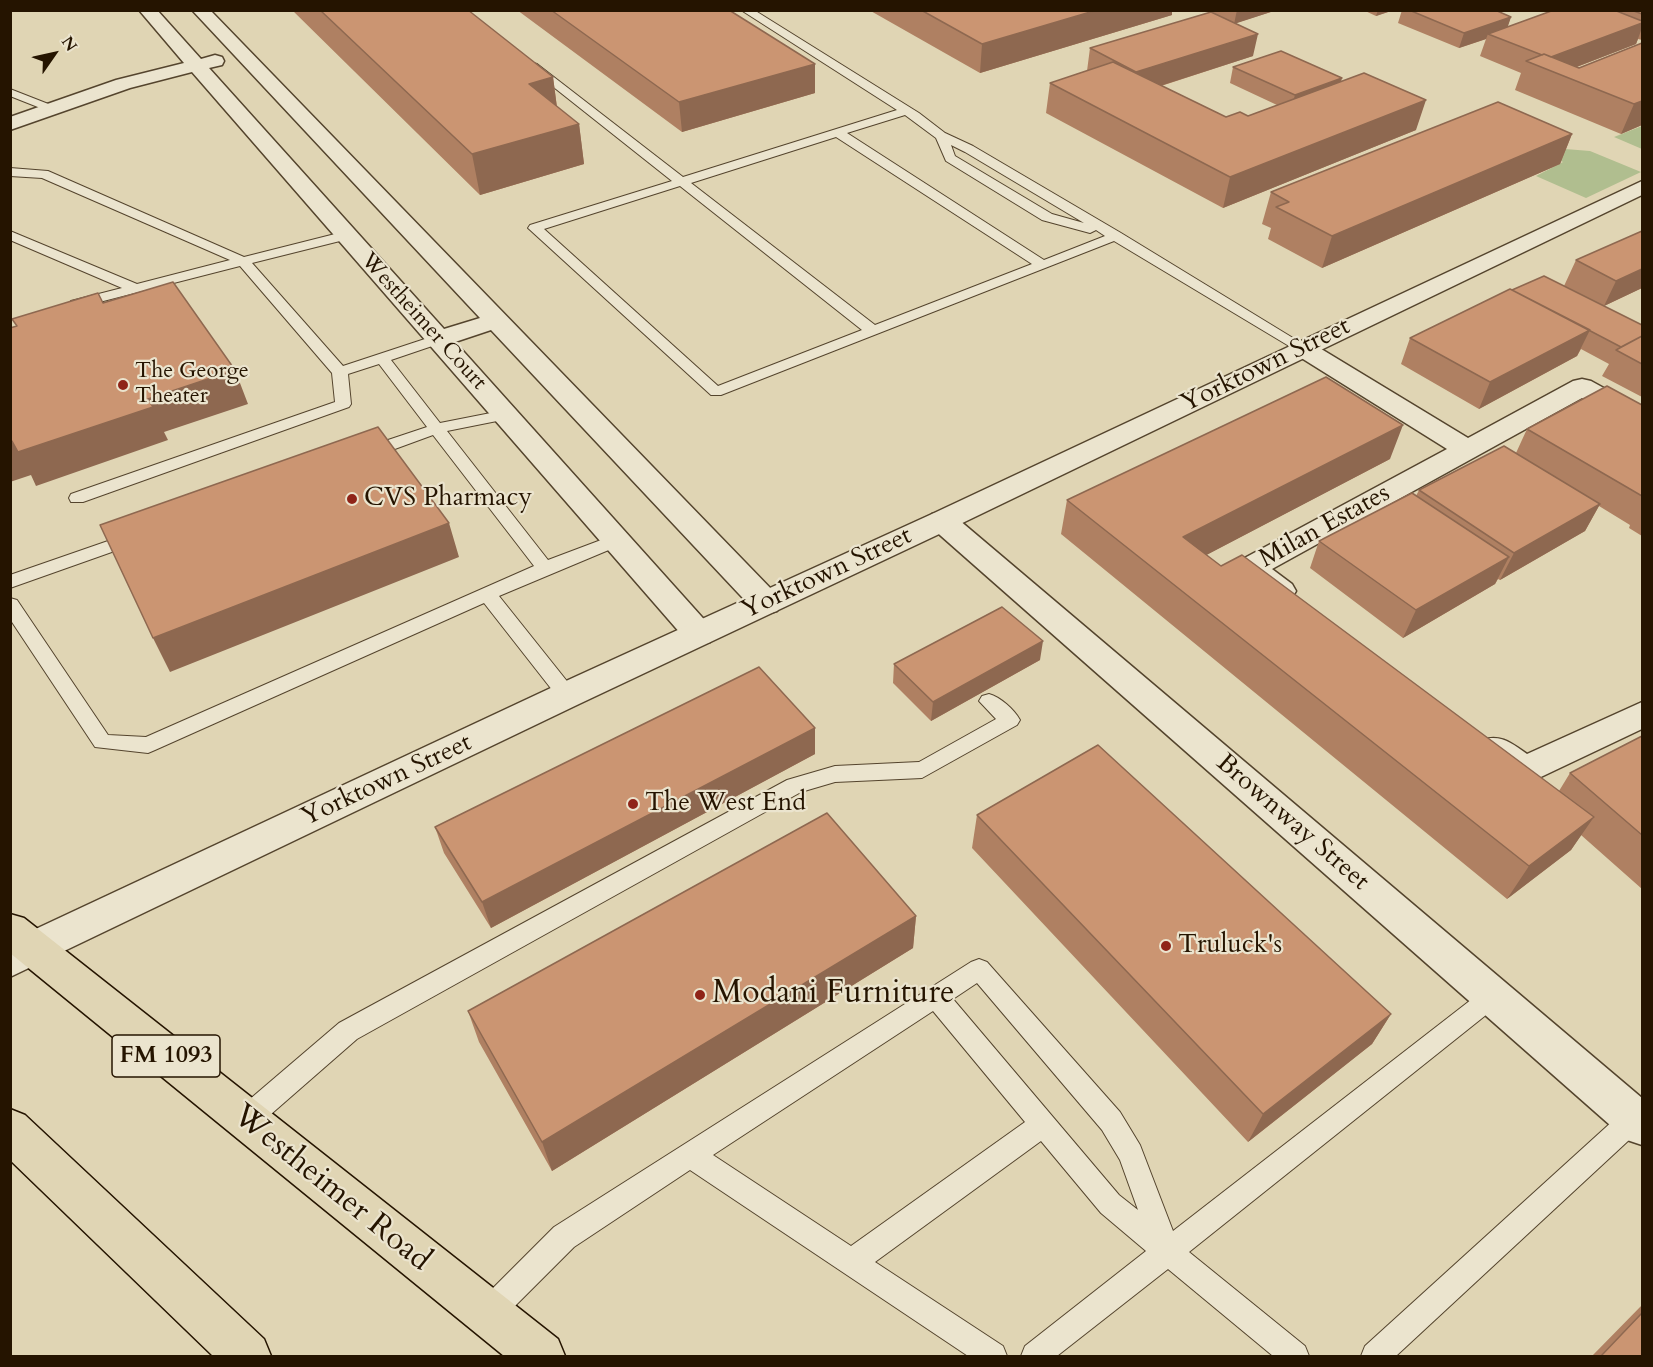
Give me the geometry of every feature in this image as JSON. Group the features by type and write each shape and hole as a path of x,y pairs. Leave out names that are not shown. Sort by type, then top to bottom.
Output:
{"main road":[{"name":"Westheimer Road","path":"18,946 245,1120 541,1356"},
{"path":"10,1130 247,1356"}],"street":[{"name":"Westheimer Court","path":"147,10 699,634"},
{"path":"200,10 766,603"},
{"path":"10,124 123,84 241,55"},
{"name":"Yorktown Street","path":"18,946 942,521 1642,187"},
{"path":"439,339 498,320"},
{"path":"1304,349 1466,449"},
{"name":"Milan Estates","path":"1307,610 1250,568 1582,387 1642,419"},
{"name":"Brownway Street","path":"942,521 1639,1121"},
{"path":"1468,729 1524,771 1642,715"}],"lane":[{"path":"746,10 941,136 1116,236 1304,349"},
{"path":"527,61 873,331"},
{"path":"10,92 52,109"},
{"path":"905,111 535,228 716,392 1116,236"},
{"path":"837,132 1043,265"},
{"path":"941,136 950,158 1047,217 1116,236"},
{"path":"10,172 44,174 243,261 340,372 343,404 77,498"},
{"path":"10,235 136,289"},
{"path":"59,309 347,235"},
{"path":"340,372 439,339"},
{"path":"381,357 545,568"},
{"path":"348,460 438,428 506,415"},
{"path":"10,582 146,533"},
{"path":"10,604 102,742 148,745 545,568 617,540"},
{"path":"487,594 567,695"},
{"path":"245,1120 348,1031 759,804 794,786 834,774 922,770 1010,720 989,701"},
{"path":"487,1314 564,1237 979,969 1111,1120 1131,1154 1167,1252"},
{"path":"1035,1356 1493,996"},
{"path":"937,998 1110,1204 1295,1356"},
{"path":"1375,1356 1639,1121"},
{"path":"851,1262 1044,1124"},
{"path":"691,1156 993,1356"}],"green space":[{"path":"1642,126 1642,149 1614,137"},
{"path":"1528,146 1590,151 1641,172 1586,198 1536,176 1563,162"}],"building":[{"path":"320,10 468,10 553,77 529,84 579,124 472,154"},
{"path":"551,10 729,10 815,64 679,102"},
{"path":"921,10 1097,10 982,44"},
{"path":"1409,10 1495,10 1511,17 1464,33"},
{"path":"1554,10 1614,10 1642,21 1642,23 1551,57 1488,34"},
{"path":"1211,12 1258,34 1136,72 1090,48"},
{"path":"1642,43 1642,101 1634,104 1526,61 1544,54 1579,68"},
{"path":"1281,51 1342,78 1295,95 1233,67"},
{"path":"1113,62 1226,117 1240,112 1248,116 1364,73 1426,100 1230,177 1050,83"},
{"path":"1498,102 1572,134 1332,236 1276,207 1289,202 1271,192"},
{"path":"1642,231 1642,269 1616,281 1576,260"},
{"path":"1544,276 1642,325 1642,336 1621,347 1512,290"},
{"name":"The George Theater","path":"173,282 235,370 148,399 153,407 18,452 12,441 10,442 10,328 17,326 12,319 98,293 103,303"},
{"path":"1510,289 1590,330 1490,382 1410,338"},
{"path":"1642,336 1642,364 1616,350"},
{"path":"1326,377 1403,425 1183,537 1221,566 1242,555 1594,817 1529,866 1067,500"},
{"path":"1607,386 1642,405 1642,496 1527,429"},
{"name":"CVS Pharmacy","path":"378,427 449,523 153,638 100,525"},
{"path":"1504,446 1600,504 1514,553 1419,490"},
{"path":"1412,493 1509,557 1416,610 1319,541"},
{"path":"1002,607 1043,641 933,702 894,664"},
{"name":"The West End","path":"759,667 815,728 482,902 435,827"},
{"path":"1642,736 1642,835 1570,773"},
{"name":"Truluck's","path":"1098,745 1391,1014 1263,1114 977,815"},
{"name":"Modani Furniture","path":"827,813 916,916 542,1142 468,1011"},
{"path":"1642,1313 1642,1356 1601,1356"}],"place":[{"name":"The George Theater","path":"123,385"},
{"name":"CVS Pharmacy","path":"352,499"},
{"name":"The West End","path":"633,804"},
{"name":"Truluck's","path":"1166,946"},
{"name":"Modani Furniture","path":"700,995"}]}
